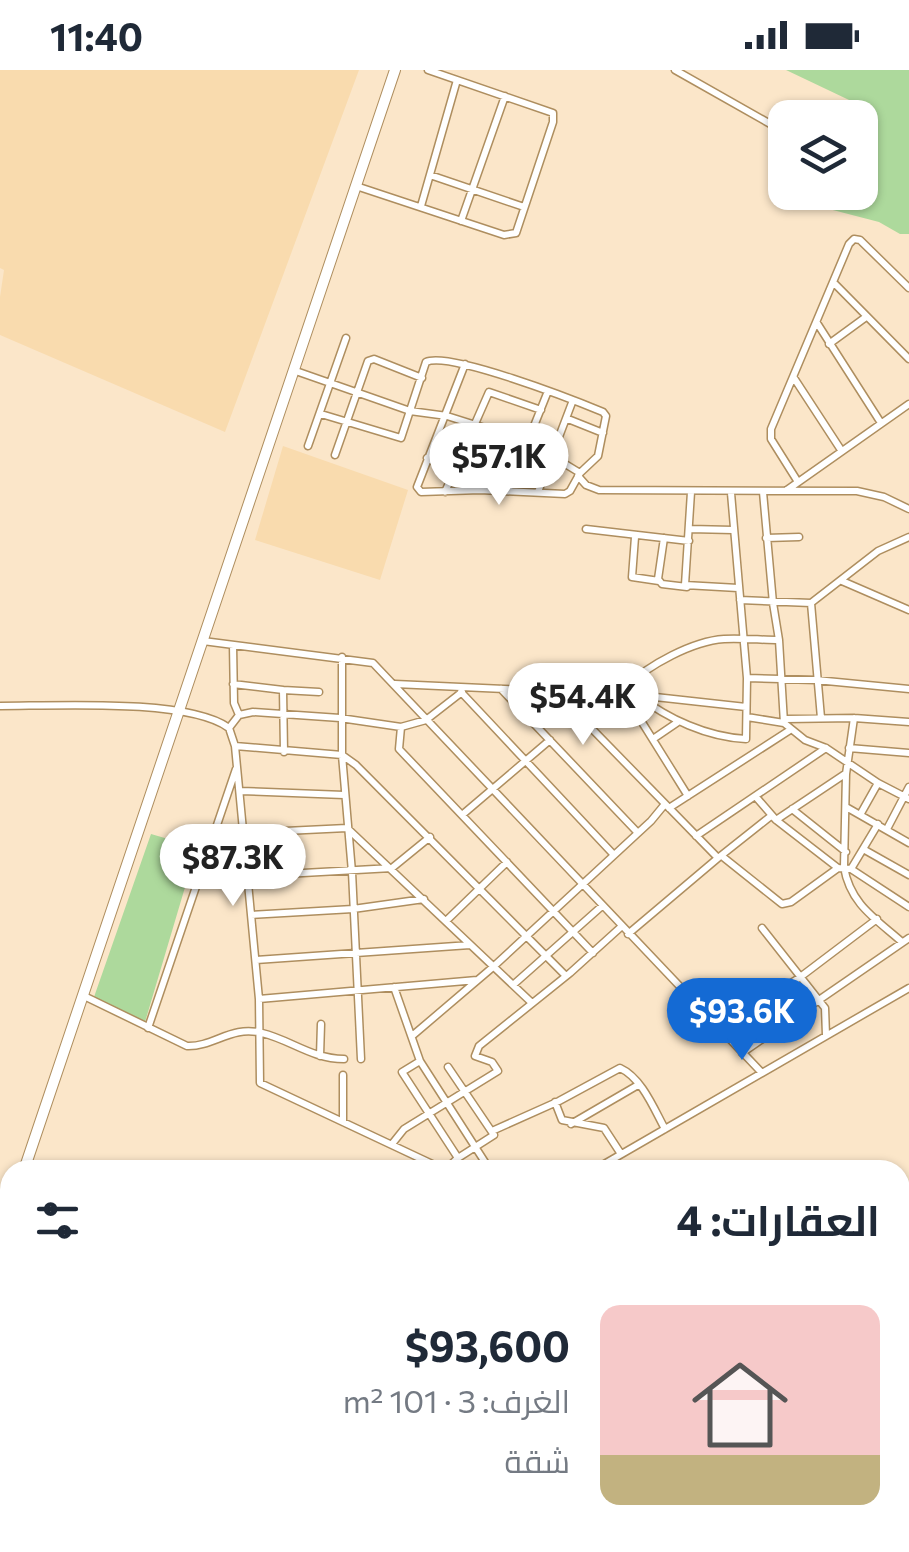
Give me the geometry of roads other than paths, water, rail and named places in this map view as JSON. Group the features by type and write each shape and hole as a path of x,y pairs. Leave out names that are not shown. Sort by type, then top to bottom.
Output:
{"street":[{"path":"27,1160 395,70"},
{"path":"355,186 511,236 517,230 554,116 549,110 428,70"},
{"path":"675,70 768,123"},
{"path":"422,206 457,80"},
{"path":"461,221 505,96"},
{"path":"430,175 524,207"},
{"path":"798,482 770,434 849,244 856,238 909,288"},
{"path":"834,283 909,358"},
{"path":"830,344 866,317"},
{"path":"817,323 881,422"},
{"path":"308,446 346,338"},
{"path":"321,414 398,438 402,436 426,362 432,359 465,364 548,391 605,413 604,433 595,461 579,474 565,494 418,490 465,364"},
{"path":"335,455 370,360 422,378"},
{"path":"293,370 410,412 447,416 529,442 579,474 586,485 599,490 872,493 909,510"},
{"path":"445,493 496,374"},
{"path":"794,378 841,450"},
{"path":"508,491 548,391"},
{"path":"489,392 541,410"},
{"path":"538,492 573,400"},
{"path":"786,491 909,404"},
{"path":"568,419 604,433"},
{"path":"480,490 499,432"},
{"path":"427,458 452,470"},
{"path":"687,587 691,492"},
{"path":"762,492 787,724 805,740 826,748 906,798"},
{"path":"637,695 697,730 742,740 746,736 747,678 730,493"},
{"path":"586,529 689,541"},
{"path":"690,529 733,530"},
{"path":"635,537 632,576 687,587 738,588"},
{"path":"766,538 798,537"},
{"path":"740,600 810,603 878,551 909,537"},
{"path":"659,582 664,538"},
{"path":"840,581 909,610"},
{"path":"810,603 820,718"},
{"path":"688,796 626,695 630,682 688,650 724,639 779,640"},
{"path":"202,641 374,663 762,1073"},
{"path":"233,644 235,708 239,714"},
{"path":"342,657 340,718 360,1059"},
{"path":"747,678 909,689"},
{"path":"233,684 319,692"},
{"path":"395,684 460,690 637,695 746,707"},
{"path":"283,690 284,752"},
{"path":"229,728 239,714 253,712 402,727 426,720 460,690"},
{"path":"460,690 614,855"},
{"path":"501,690 638,832"},
{"path":"556,692 696,836 782,904 844,868 878,824"},
{"path":"0,706 179,710 229,728 236,746 256,960 262,1032 260,1083 425,1160"},
{"path":"747,717 787,724 820,718 909,722"},
{"path":"742,1053 906,940 854,898 844,868 846,774 854,718"},
{"path":"653,739 680,721"},
{"path":"412,1036 480,980 667,806 688,796 787,724"},
{"path":"402,727 400,750 593,953"},
{"path":"462,815 550,740"},
{"path":"236,746 342,756 365,773 566,976"},
{"path":"696,836 826,748"},
{"path":"850,748 909,753"},
{"path":"148,1028 237,766"},
{"path":"628,934 773,818 846,774"},
{"path":"860,814 878,783"},
{"path":"886,828 909,787"},
{"path":"240,791 344,795"},
{"path":"756,798 773,818 909,908"},
{"path":"846,807 909,843"},
{"path":"792,810 846,852"},
{"path":"244,833 347,828 532,1003"},
{"path":"248,876 392,868 430,837"},
{"path":"863,848 909,876"},
{"path":"446,920 507,862"},
{"path":"251,915 353,909 424,899"},
{"path":"513,986 602,906"},
{"path":"720,1029 799,978 877,919"},
{"path":"392,1144 400,1132 498,1071 492,1062 477,1058 476,1050 622,926"},
{"path":"762,928 827,1012 826,1035"},
{"path":"256,960 471,945"},
{"path":"259,999 480,980"},
{"path":"394,987 420,1061 483,1160"},
{"path":"612,1160 909,988"},
{"path":"83,996 191,1046 228,1032 262,1032 320,1056 344,1059"},
{"path":"320,1056 321,1024"},
{"path":"420,1061 402,1072 458,1158 492,1138 492,1131 448,1066"},
{"path":"492,1131 620,1068 628,1071 638,1084 665,1129"},
{"path":"343,1076 343,1122"},
{"path":"570,1124 638,1084"},
{"path":"555,1102 560,1118 570,1124 604,1128 622,1154"}]}
